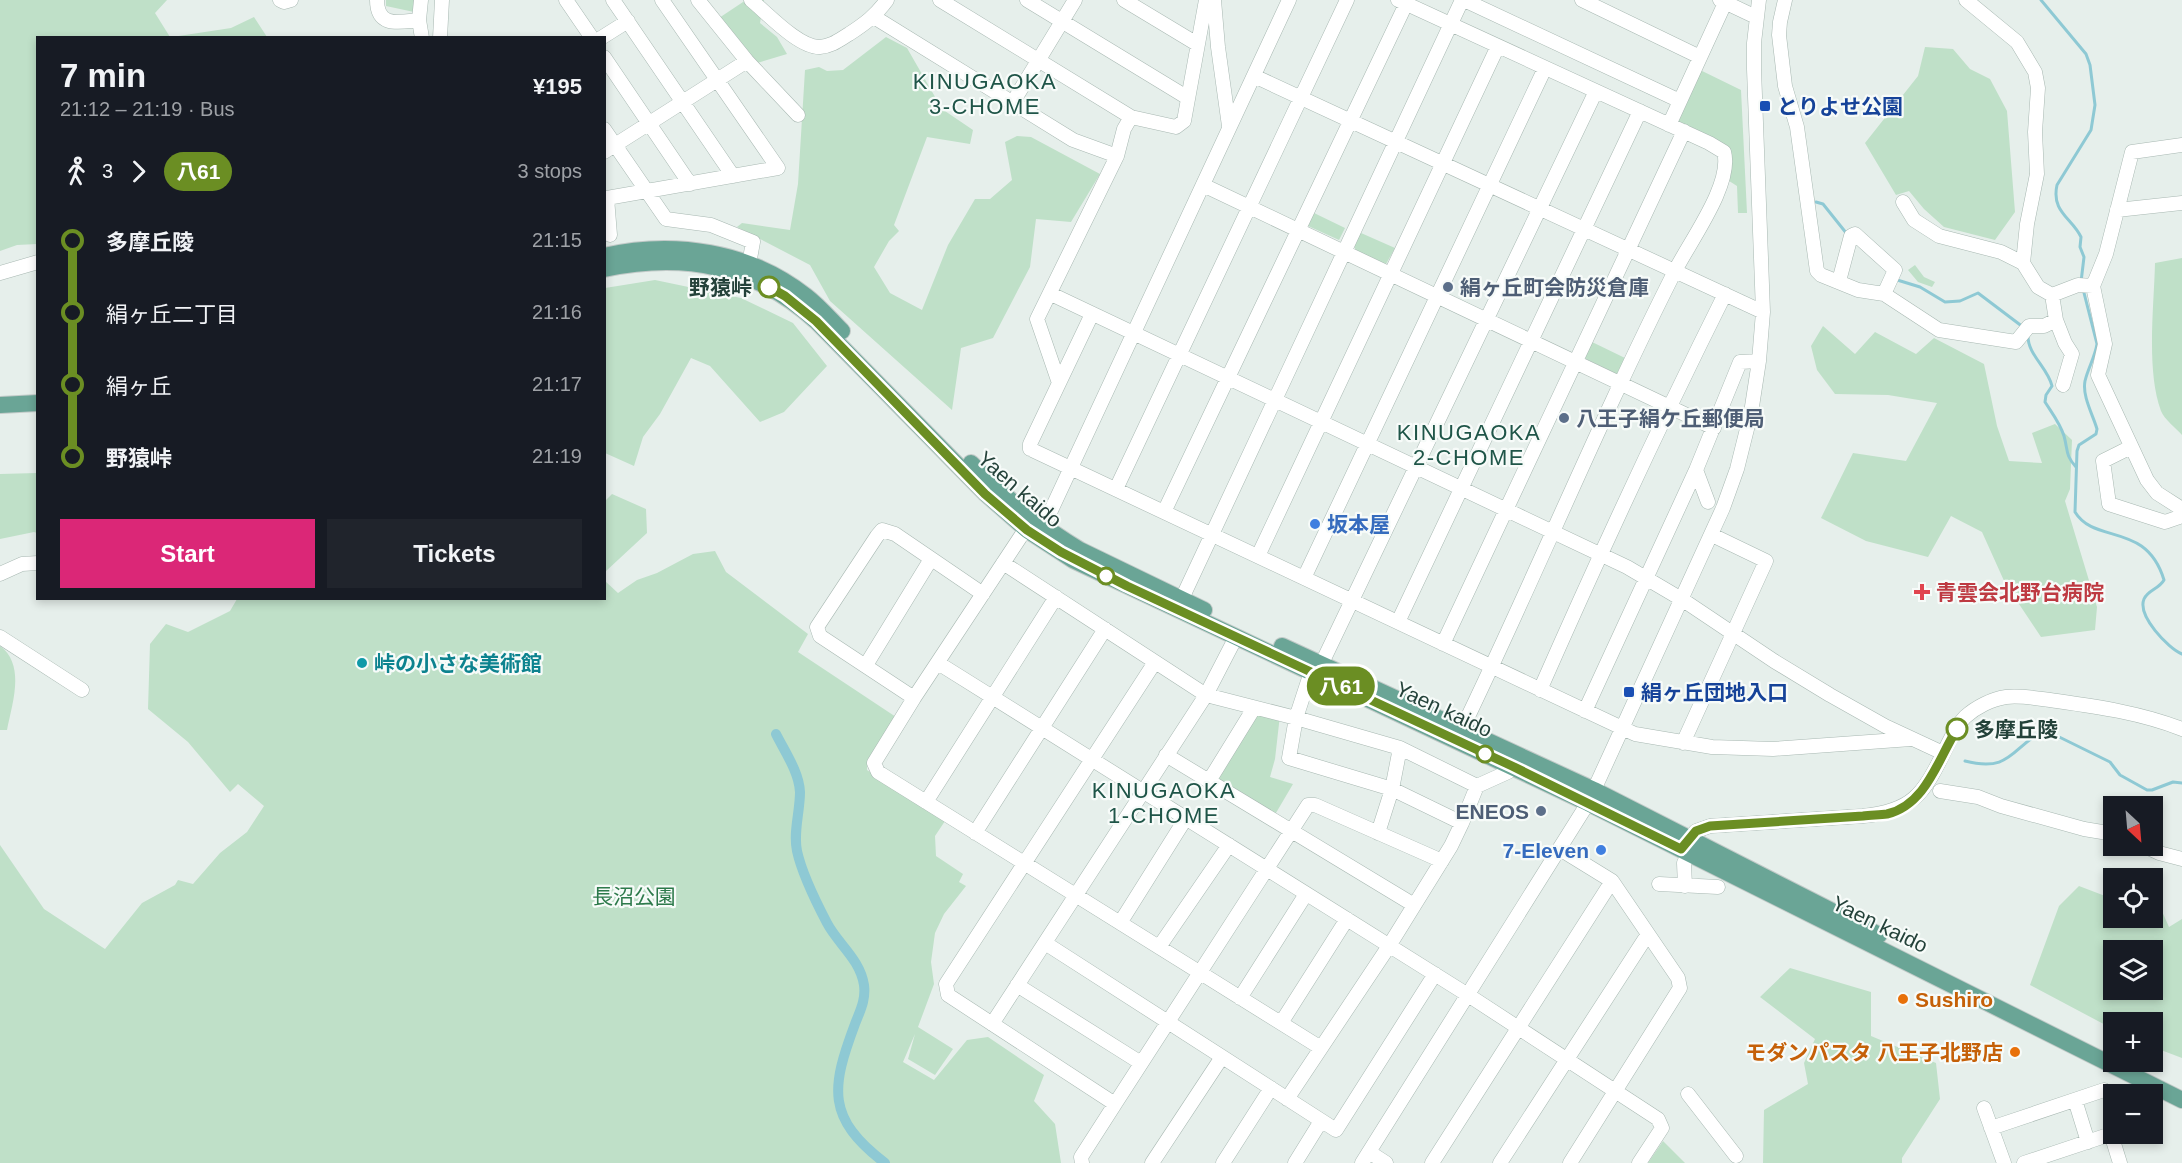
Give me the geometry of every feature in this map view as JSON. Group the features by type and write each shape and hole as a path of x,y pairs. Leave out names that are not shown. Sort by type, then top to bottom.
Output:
{"main road":[{"name":"Yaen kaido","path":"606,268 626,258 657,249 686,249 729,257 749,264 806,296 1033,527"},
{"name":"Yaen kaido","path":"606,256 709,265 744,276 785,296 816,321 985,494 1033,527 1080,550 1236,637 1317,667 1512,766 1591,797"},
{"path":"0,405 36,403"},
{"path":"0,416 36,414"},
{"name":"Yaen kaido","path":"1179,604 1317,667 1462,729 2182,1100"},
{"name":"Yaen kaido","path":"1687,846 2103,1048"},
{"path":"2151,1072 2182,1087"}],"street":[{"path":"280,0 284,2 291,0"},
{"path":"377,0 379,15 384,19 392,22 419,20"},
{"path":"421,0 419,20 422,36"},
{"path":"440,36 442,0"},
{"path":"566,0 591,36"},
{"path":"614,0 733,176"},
{"path":"626,258 617,240 607,234 608,198 778,168 662,0"},
{"path":"698,0 747,61 798,115"},
{"path":"751,0 797,39 811,47 832,45 874,17 887,0"},
{"path":"940,0 1131,117 1176,127 1184,121 1206,0"},
{"path":"1027,0 1188,98"},
{"path":"1013,102 1075,0"},
{"path":"1124,0 1197,44"},
{"path":"1214,0 1218,48 1230,127"},
{"path":"1289,0 1047,519 1033,527 1003,563 874,763 878,772 1321,1048"},
{"path":"1116,489 1347,0"},
{"path":"1179,604 1463,0 1680,101"},
{"path":"1582,0 1700,57"},
{"path":"1386,1163 1366,1157 1591,797 1712,535 1737,469 1751,413 1759,361 1763,312 1754,69 1756,17 1760,0"},
{"path":"1785,0 1779,35 1784,76 1797,127 1817,271 1821,275 1858,290 1884,294 1939,330 2016,342 2029,326 2044,326 2056,321"},
{"path":"1966,0 2017,42 2035,72 2038,88 2035,132 2037,174 2027,224 2023,262"},
{"path":"1669,125 1723,1 1756,17"},
{"path":"1164,512 1351,120 1402,2 1724,152 1726,161 1722,186 1675,271 1462,729"},
{"path":"874,17 1073,140 1117,156"},
{"path":"604,36 628,21"},
{"path":"1258,556 1498,46"},
{"path":"606,60 690,184"},
{"path":"747,61 610,148 647,191 666,219 711,225 753,242 749,264"},
{"path":"1304,578 1545,68"},
{"path":"1254,76 1763,312"},
{"path":"1462,823 1392,789 1289,758 1296,718 1317,667 1352,601 1596,91"},
{"path":"1398,622 1640,111"},
{"path":"1059,383 1037,319 1117,156 1124,129 1131,117"},
{"path":"1443,644 1684,132"},
{"path":"1903,202 1914,220 1939,236 2001,252 2023,262 2038,287 2052,295 2087,286 2106,254 2132,152 2182,145"},
{"path":"1203,185 1714,428"},
{"path":"2117,210 2182,203"},
{"path":"1839,281 1851,236 1856,234 1895,270 1884,294"},
{"path":"0,273 36,263"},
{"path":"2087,286 2105,344 2098,375 2147,480 2157,493 2182,509"},
{"path":"1051,294 1600,554 1683,600 1774,661 1830,695 1943,753"},
{"path":"1540,690 1669,406 1725,294"},
{"path":"2052,295 2056,321 2072,354 2063,385"},
{"path":"1030,449 1030,444 1092,314"},
{"path":"1030,449 1092,314"},
{"path":"1585,711 1696,470 1740,362 1759,361"},
{"path":"2131,447 2103,461 2109,504 2165,522 2182,516"},
{"path":"1030,449 1635,734 1712,747 1773,749 1913,739"},
{"path":"1696,470 1708,502"},
{"path":"914,698 820,636 817,627 882,530 895,534 983,594"},
{"path":"1683,743 1766,561 1712,535"},
{"path":"866,665 931,559"},
{"path":"0,573 22,564 36,563"},
{"path":"1003,563 1206,695 1400,748 1477,786"},
{"path":"926,802 1056,597"},
{"path":"975,833 1105,629"},
{"path":"0,637 82,690"},
{"path":"992,1024 1206,695 1236,637"},
{"path":"1115,1104 948,995 946,984 1155,662"},
{"path":"938,663 1435,974 1658,1119 1662,1128 1639,1163"},
{"path":"1685,886 1684,863 1687,846 1696,831 1704,828 1717,825 1887,814 1898,810 1912,800 1929,781 1964,718 1981,706 1998,699 2026,697 2143,716 2182,729"},
{"path":"1209,781 1254,708"},
{"path":"1378,832 1392,789 1400,748"},
{"path":"1167,755 1414,905"},
{"path":"1287,1099 1389,946 1442,861 1462,823 1477,786 1508,772 1512,766"},
{"path":"1940,791 1978,797 2084,830 2103,833"},
{"path":"1082,1163 1081,1157 1308,805 1315,805 1442,861"},
{"path":"1120,923 1186,818"},
{"path":"1159,947 1228,845"},
{"path":"1560,849 1612,881 1678,978 1680,988 1570,1163"},
{"path":"2163,854 2182,859"},
{"path":"1432,1163 1612,881"},
{"path":"1659,884 1718,887"},
{"path":"1240,998 1306,894"},
{"path":"1281,1023 1347,919"},
{"path":"1500,1163 1648,934"},
{"path":"1045,943 1336,1130 1435,974"},
{"path":"1017,985 1141,1063"},
{"path":"1152,1163 1222,1057"},
{"path":"1223,1163 1271,1088"},
{"path":"1991,1128 2103,1090"},
{"path":"1688,1094 1734,1161"},
{"path":"2075,1100 2088,1142"},
{"path":"1984,1108 2004,1163"},
{"path":"1294,1163 1322,1121"},
{"path":"2024,1163 2111,1134 2120,1163"}],"green space":[{"path":"0,0 167,0 155,13 169,36 36,36 36,244 17,245 0,251"},
{"path":"386,0 416,0 414,12 386,6"},
{"path":"746,0 764,0 760,23 777,37 787,54 757,63 719,18"},
{"path":"254,17 266,36 179,36 231,28"},
{"path":"886,37 907,48 942,109 973,130 970,144 927,137 894,225 899,231 889,241 874,267 890,293 922,310 948,245 975,199 990,199 1012,180 1005,142 1017,136 1031,137 1100,174 1071,222 1036,219 1030,267 993,338 961,348 952,410 830,301 810,265 737,227 742,223 790,230 798,184 805,70 819,67 827,71 843,70"},
{"path":"1925,47 1953,49 1970,69 1990,79 2007,111 2015,212 1995,240 1944,227 1909,191 1896,195 1865,143 1918,76"},
{"path":"1696,68 1741,90 1747,213 1738,213 1737,186 1726,179 1729,162 1672,124"},
{"path":"1312,212 1345,228 1339,240 1306,225"},
{"path":"1361,233 1395,248 1386,264 1356,252 1354,245"},
{"path":"2182,258 2182,435 2161,411 2156,395 2152,338 2155,263"},
{"path":"1915,265 1924,277 1935,282 1932,287 1918,282 1908,270"},
{"path":"655,280 741,298 793,323 827,366 784,412 760,422 710,366 691,358 660,414 643,437 634,466 606,453 606,288"},
{"path":"1823,326 1855,354 1875,332 1916,354 1934,338 1984,364 1997,426 2009,461 2042,463 2032,433 2055,424 2072,440 2070,489 2065,501 2097,607 2095,630 2041,637 2005,583 1982,532 1951,516 1928,557 1866,541 1821,518 1853,453 1906,461 1937,403 1888,395 1835,394 1817,370 1811,346"},
{"path":"1590,341 1625,358 1617,374 1582,357"},
{"path":"36,473 36,533 0,539 0,474"},
{"path":"612,494 646,509 647,533 606,571 606,500"},
{"name":"長沼公園","path":"715,551 726,572 808,634 798,652 896,717 867,764 867,770 945,821 935,836 936,856 963,874 959,882 966,886 944,914 935,933 931,962 934,984 918,1027 953,1049 935,1075 908,1059 915,1034 903,1062 934,1080 967,1040 988,1037 1044,1075 1034,1101 1055,1124 1061,1163 0,1163 0,845 44,909 105,949 142,903 175,885 178,880 193,884 220,853 247,832 264,806 238,784 230,792 188,742 148,709 150,644 166,624 188,632 230,611 236,600 606,600 606,582 618,593 637,580 657,573 693,554"},
{"path":"0,646 13,663 15,674 14,697 7,730 0,730"},
{"path":"1254,708 1280,715 1275,759 1270,777 1293,784 1273,818 1209,781"},
{"path":"2079,886 2103,895 2103,928 2163,928 2163,914 2169,927 2182,919 2182,1058 2163,1051 2163,1012 2103,1012 2103,1024 2030,985 2059,906"},
{"path":"1790,968 1871,992 1871,1036 1936,1063 1940,1099 1902,1158 1902,1163 1763,1163 1764,1110 1808,1084 1804,1063 1815,1039 1760,997"},
{"path":"1663,1141 1685,1163 1648,1163"}],"waterway":[{"path":"2041,0 2086,54 2090,65 2095,105 2091,130 2057,185 2056,194 2063,214 2081,237 2080,247 2084,257 2081,282"},
{"path":"1816,202 1823,204 1847,234"},
{"path":"1894,279 1920,287 1945,302 1960,301 1978,293 2023,327"},
{"path":"2083,289 2097,344 2084,387 2097,429 2096,434 2079,445 2077,451 2075,512 2084,522 2095,528 2133,541 2145,549 2156,561 2164,580 2144,599 2145,614 2155,631 2182,654"},
{"path":"2028,335 2034,355 2052,386 2046,395 2045,402 2056,418 2064,436 2068,456 2076,467"},
{"path":"1965,761 1981,764 2002,761 2045,730 2110,762 2120,775 2147,790 2173,782 2182,783"},
{"path":"776,734 791,762 799,785 796,844 802,869 827,923 858,967 864,985 862,1005 841,1066 838,1084 839,1101 843,1116 852,1131 885,1163"}],"bus line":[{"name":"八61","path":"769,287 785,296 816,321 985,494 1042,541 1073,560 1512,766 1681,849 1696,831 1710,826 1887,814 1898,810 1912,800 1929,781 1957,729"}],"place":[{"name":"とりよせ公園","path":"1765,106"},
{"name":"野猿峠","path":"769,287"},
{"name":"絹ヶ丘町会防災倉庫","path":"1448,287"},
{"name":"八王子絹ケ丘郵便局","path":"1564,418"},
{"name":"坂本屋","path":"1315,524"},
{"name":"青雲会北野台病院","path":"1922,592"},
{"name":"峠の小さな美術館","path":"362,663"},
{"name":"絹ヶ丘団地入口","path":"1629,692"},
{"name":"多摩丘陵","path":"1957,729"},
{"name":"ENEOS","path":"1541,811"},
{"name":"7-Eleven","path":"1601,850"},
{"name":"Sushiro","path":"1903,999"},
{"name":"モダンパスタ 八王子北野店","path":"2015,1052"}],"district":[{"name":"KINUGAOKA 3-CHOME","path":"985,94"},
{"name":"KINUGAOKA 2-CHOME","path":"1469,444"},
{"name":"KINUGAOKA 1-CHOME","path":"1164,802"}]}
